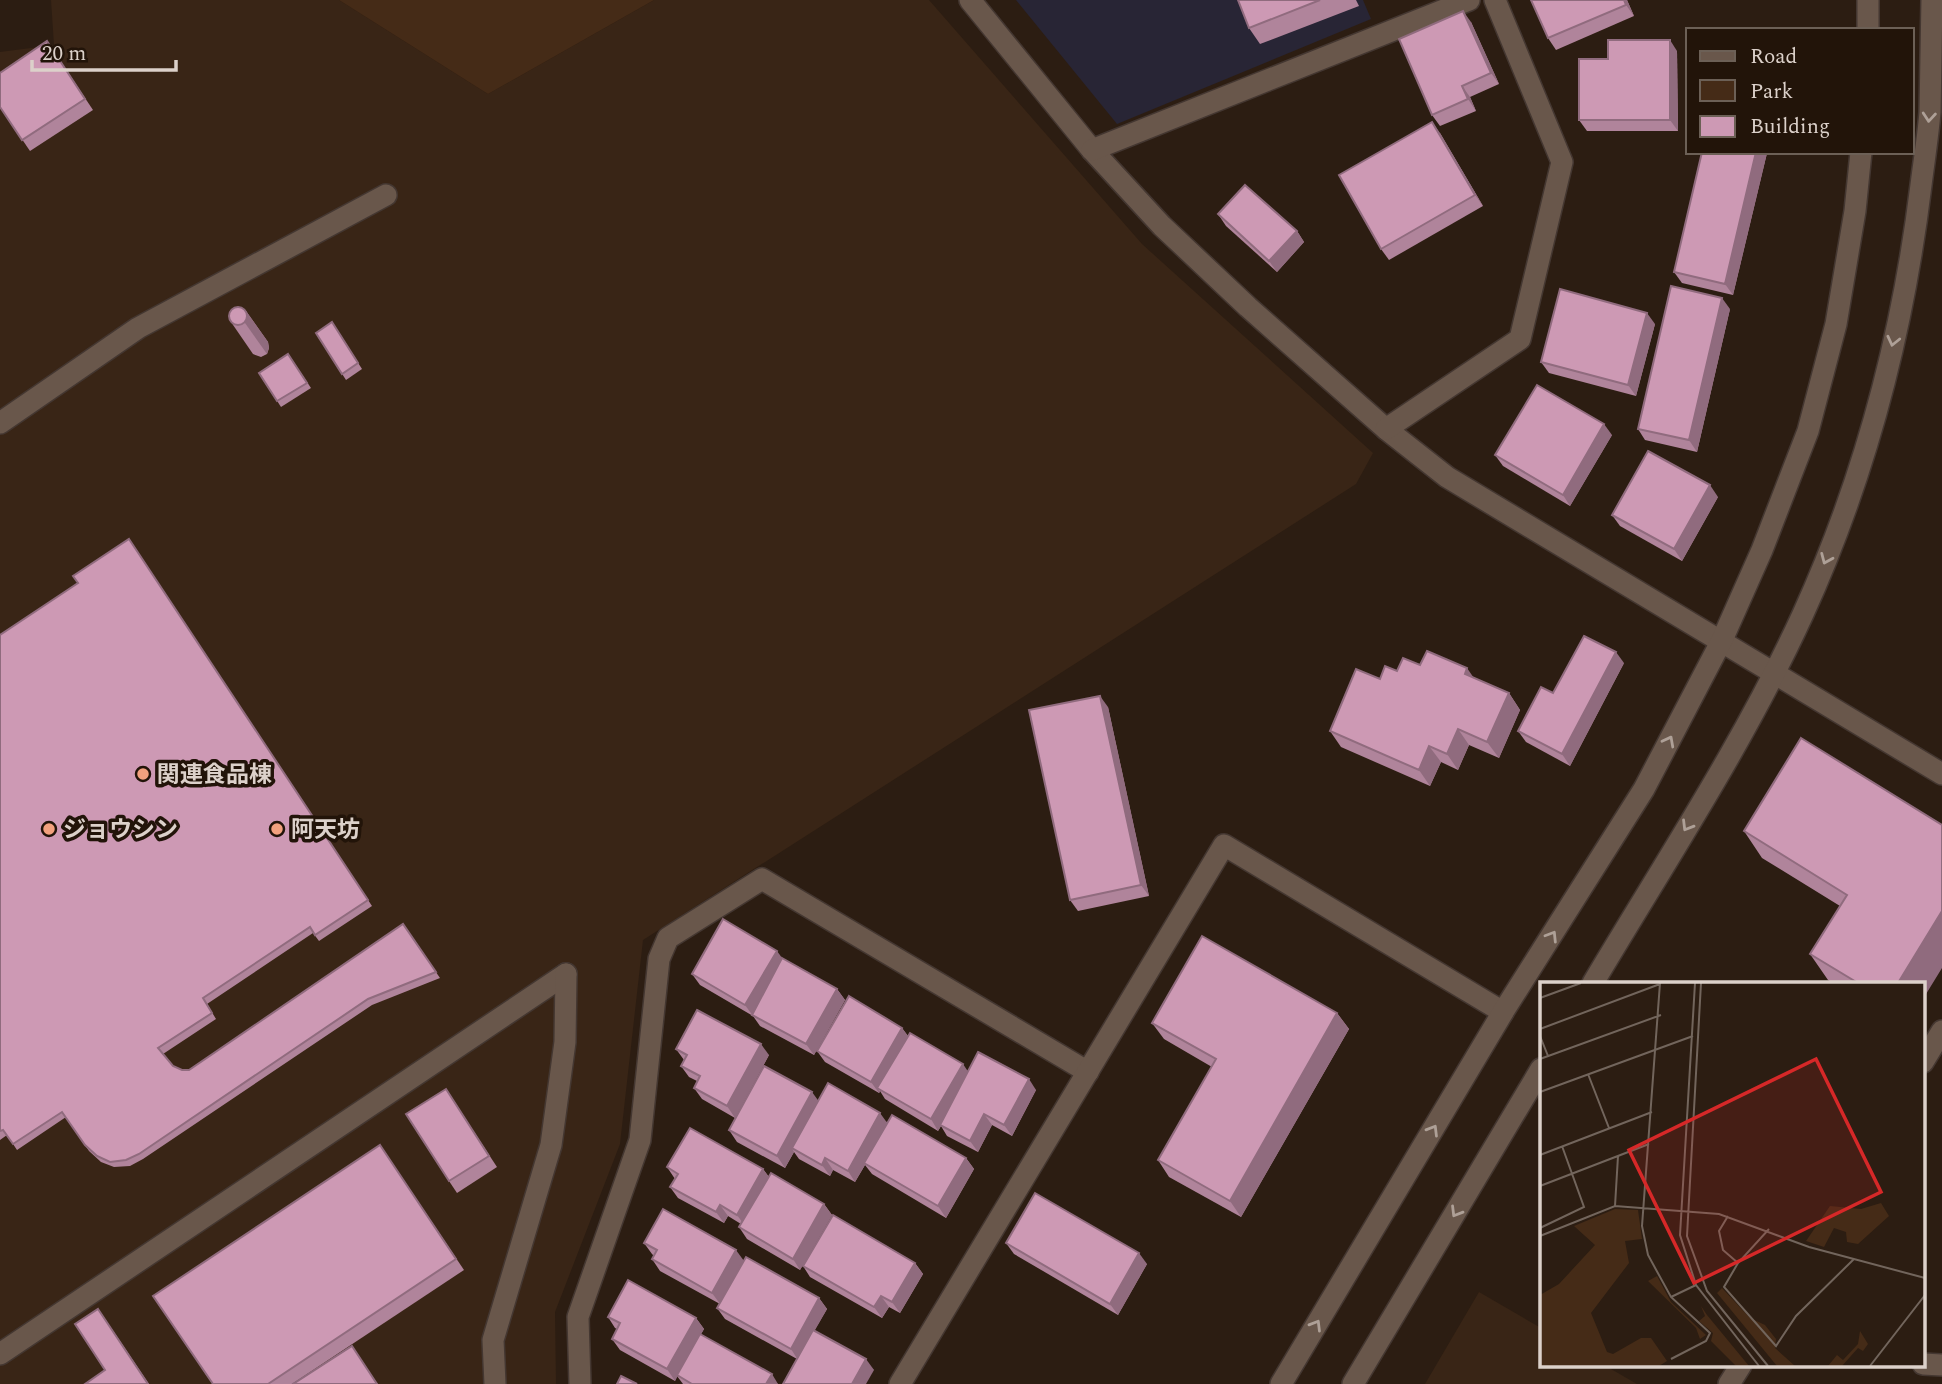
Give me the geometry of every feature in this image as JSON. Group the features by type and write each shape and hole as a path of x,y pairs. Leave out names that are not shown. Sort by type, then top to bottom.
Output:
{"street":[{"path":"970,0 1092,150 1162,226 1386,429 1447,477 1942,774"},
{"path":"1092,150 1469,0"},
{"path":"1386,429 1520,339 1562,162 1495,0"},
{"path":"1868,0 1868,28"},
{"path":"1594,982 1728,757 1774,673 1833,544 1860,463 1892,345 1913,248 1930,114 1932,0"},
{"path":"1281,1384 1503,1013 1644,789 1722,640 1762,550 1808,430 1836,324 1861,154"},
{"path":"0,423 138,328 386,195"},
{"path":"900,1384 1224,845 1503,1013"},
{"path":"580,1384 578,1317 640,1140 659,959 668,938 762,879 1088,1072"},
{"path":"0,1354 566,974 565,1042 551,1145 492,1340 495,1384"},
{"path":"1924,1060 1942,1031"},
{"path":"1353,1384 1540,1071"},
{"path":"1924,1364 1942,1365"},
{"path":"1729,1384 1740,1366"}],"shaded area":[{"path":"51,0 339,0 488,94 654,0 929,0 1142,244 1373,453 1356,484 643,940 620,1144 555,1312 556,1384 0,1384 0,52 54,45"},
{"path":"1016,0 1363,0 1371,19 1117,124"},
{"path":"1479,1292 1540,1327 1540,1366 1606,1366 1637,1384 1425,1384"}],"green space":[{"path":"339,0 654,0 488,94"}],"building":[{"path":"1238,0 1320,0 1249,28"},
{"path":"1531,0 1624,0 1626,5 1548,38"},
{"path":"1463,11 1491,73 1462,86 1468,99 1432,115 1399,39"},
{"path":"1608,40 1670,40 1670,120 1579,120 1579,59 1608,59"},
{"path":"47,41 85,99 22,140 0,107 0,73"},
{"path":"1432,122 1475,195 1381,249 1339,175"},
{"path":"1702,154 1756,154 1725,284 1674,272"},
{"path":"1245,185 1297,231 1269,261 1218,214"},
{"path":"1671,286 1722,298 1689,440 1638,429"},
{"path":"1560,289 1647,313 1628,385 1541,362"},
{"path":"238,307 244,310 247,316 244,322 238,325 232,322 229,316 232,310"},
{"path":"332,322 358,363 342,374 316,333"},
{"path":"288,354 307,383 277,401 259,373"},
{"path":"1537,385 1604,424 1563,495 1495,455"},
{"path":"1648,451 1710,485 1674,549 1612,515"},
{"name":"関連食品棟","path":"129,539 368,900 315,935 310,927 203,998 212,1013 158,1048 173,1066 189,1070 403,924 436,972 368,999 139,1154 126,1160 110,1162 97,1156 85,1145 62,1112 13,1144 3,1130 0,1131 0,635 78,583 73,576"},
{"path":"1584,636 1616,652 1562,754 1518,731 1541,687 1553,693"},
{"path":"1427,651 1467,668 1465,674 1509,693 1487,742 1458,729 1447,754 1429,746 1419,770 1330,731 1356,669 1380,679 1385,666 1397,671 1403,658 1420,665"},
{"path":"1100,696 1141,885 1070,900 1029,710"},
{"path":"1801,738 1942,825 1942,911 1899,982 1856,982 1810,954 1847,895 1744,831"},
{"path":"723,919 777,951 745,1005 692,974"},
{"path":"1202,936 1337,1013 1230,1201 1158,1160 1216,1059 1152,1023"},
{"path":"782,958 837,989 806,1044 752,1015"},
{"path":"849,996 902,1028 871,1082 817,1051"},
{"path":"697,1010 761,1044 727,1106 694,1088 700,1076 681,1066 687,1055 676,1049"},
{"path":"910,1033 963,1064 931,1119 877,1088"},
{"path":"978,1052 1029,1079 1004,1125 984,1114 970,1141 940,1125"},
{"path":"764,1066 812,1092 777,1156 729,1130"},
{"path":"828,1083 880,1113 848,1171 825,1158 822,1165 792,1148"},
{"path":"446,1089 489,1156 449,1181 406,1114"},
{"path":"892,1115 966,1158 938,1206 864,1163"},
{"path":"690,1128 763,1169 737,1215 720,1205 716,1212 670,1187 678,1174 667,1167"},
{"path":"380,1145 456,1259 268,1384 213,1384 153,1296"},
{"path":"771,1173 824,1204 793,1259 739,1227"},
{"path":"1035,1193 1139,1253 1110,1304 1006,1243"},
{"path":"663,1209 736,1250 712,1293 652,1259 657,1250 644,1243"},
{"path":"833,1215 915,1263 892,1302 881,1296 874,1307 803,1266"},
{"path":"746,1257 819,1298 791,1349 717,1308"},
{"path":"628,1280 696,1318 667,1369 612,1339 620,1323 608,1317"},
{"path":"98,1309 148,1384 85,1384 105,1370 75,1324"},
{"path":"813,1330 866,1359 852,1384 783,1384"},
{"path":"700,1334 772,1374 766,1384 692,1384 677,1375"},
{"path":"352,1346 377,1384 293,1384"},
{"path":"621,1376 637,1384 617,1384"}],"place":[{"name":"関連食品棟","path":"143,774"},
{"name":"ジョウシン","path":"49,829"},
{"name":"阿天坊","path":"277,829"}]}
